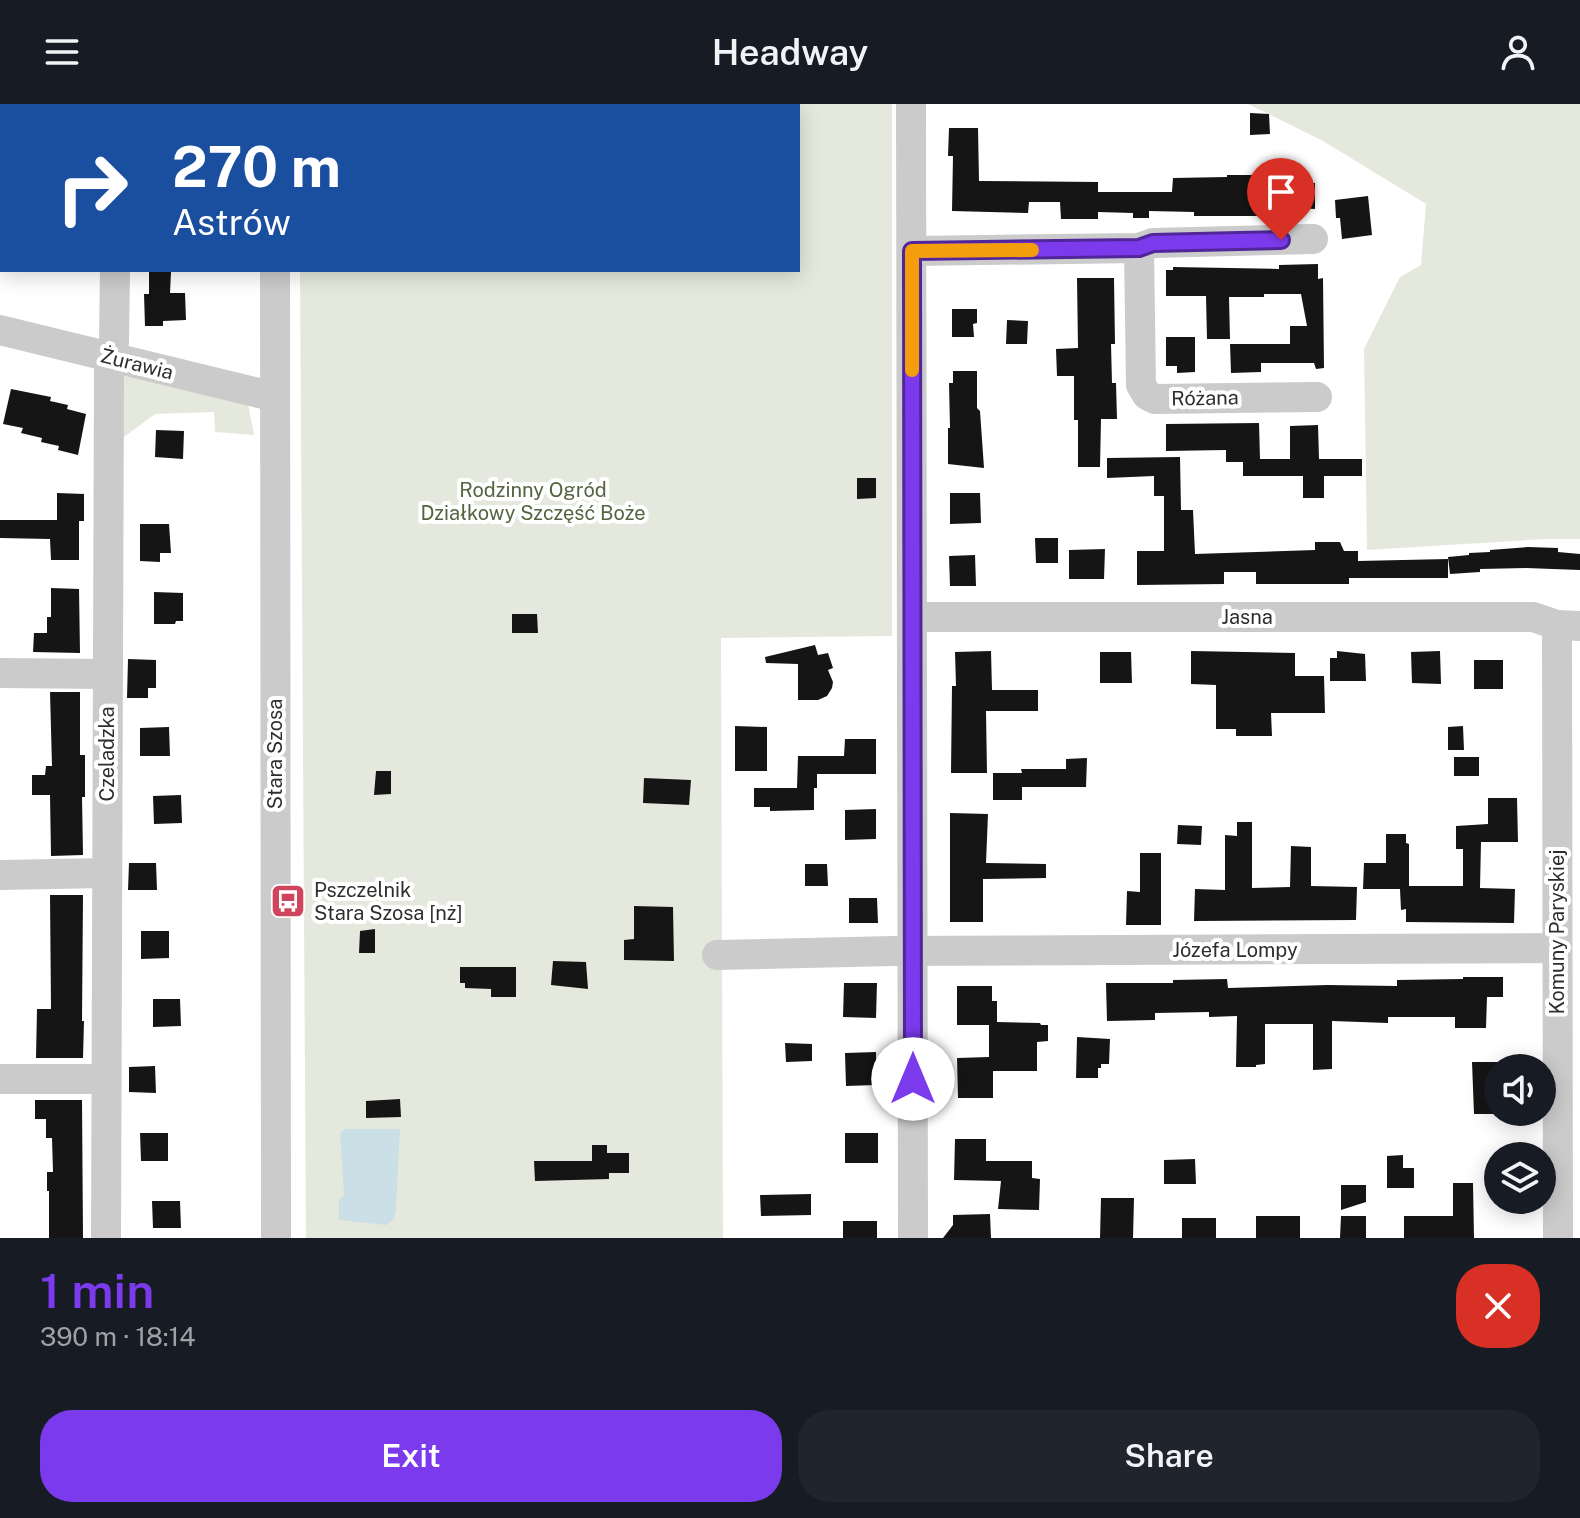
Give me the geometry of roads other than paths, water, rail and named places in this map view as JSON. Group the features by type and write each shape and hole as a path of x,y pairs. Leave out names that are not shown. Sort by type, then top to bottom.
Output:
{"street":[{"path":"911,104 913,1238"},
{"path":"912,251 1139,248 1153,243 1313,239"},
{"name":"Różana","path":"1139,248 1141,385 1147,395 1155,399 1317,397"},
{"name":"Czeladzka","path":"106,1238 109,370 114,342 115,272"},
{"name":"Stara Szosa","path":"275,272 276,1238"},
{"name":"Żurawia","path":"0,330 275,397"},
{"name":"Jasna","path":"913,617 1533,617 1568,625"},
{"name":"Komuny Paryskiej","path":"1558,1238 1557,948 1568,625"},
{"path":"0,673 107,674"},
{"path":"0,875 107,873"},
{"name":"Józefa Lompy","path":"717,955 1557,948"},
{"path":"0,1079 106,1079"}],"place":[{"name":"Pszczelnik Stara Szosa [nż]","path":"288,901"}],"park label":[{"name":"Rodzinny Ogród Działkowy Szczęść Boże","path":"533,502"}]}
